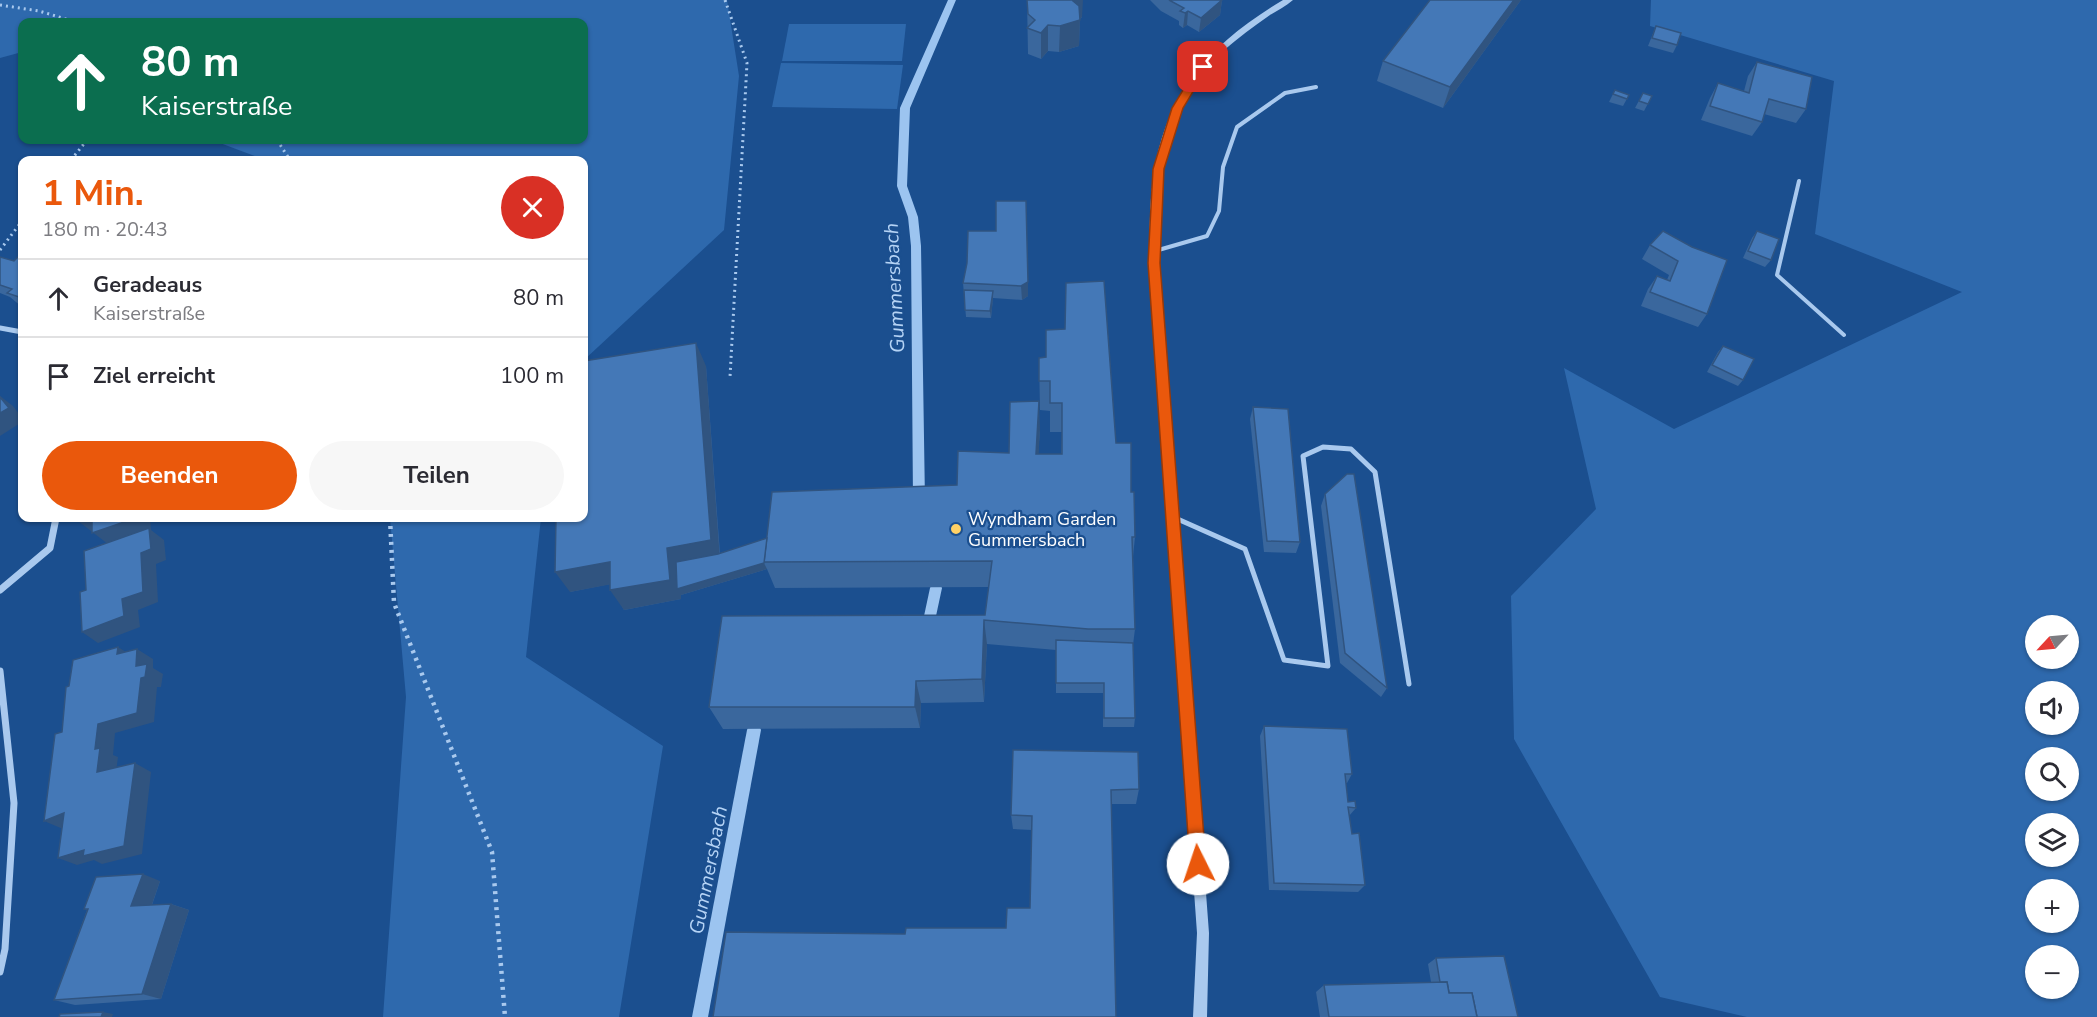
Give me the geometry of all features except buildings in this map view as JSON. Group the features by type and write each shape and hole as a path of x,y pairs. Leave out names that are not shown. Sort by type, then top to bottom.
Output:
{"street":[{"path":"1200,1017 1203,933 1155,250 1158,169 1178,108 1203,67 1239,36 1289,0"},
{"path":"0,328 18,331"},
{"path":"0,590 50,548 55,522"},
{"path":"0,671 14,803 5,949 0,972"}],"lane":[{"path":"1155,250 1207,236 1219,211 1223,167 1237,127 1285,93 1316,87"},
{"path":"1799,181 1777,275 1844,335"},
{"path":"1173,517 1245,549 1284,660 1328,666 1303,456 1323,447 1351,449 1375,472 1409,684"}],"path":[{"path":"725,0 747,63 730,377"},
{"path":"0,5 39,11 63,18"},
{"path":"73,156 84,144"},
{"path":"0,250 18,226"},
{"path":"390,522 394,603 492,852 505,1017"}],"shaded area":[{"path":"0,0 727,0 739,76 724,230 588,356 588,156 254,156 223,144 588,144 588,18 18,18 18,53 0,58"},
{"path":"1651,0 2097,0 2097,1017 1747,1017 1660,997 1514,739 1511,596 1596,509 1564,368 1674,429 1962,292 1815,234 1834,81 1650,26"},
{"path":"789,24 906,24 902,61 782,61"},
{"path":"781,63 903,65 897,109 772,107"},
{"path":"390,522 541,522 526,657 663,746 619,1017 383,1017 406,697"}],"waterway":[{"name":"Gummersbach","path":"919,502 916,246 913,217 902,186 905,108 952,0"},
{"name":"Gummersbach","path":"927,630 936,588"},
{"name":"Gummersbach","path":"700,1017 754,730"}],"place":[{"name":"Wyndham Garden Gummersbach","path":"956,529"}],"route":[{"path":"1198,864 1154,263 1158,169 1178,108 1203,67"}]}
